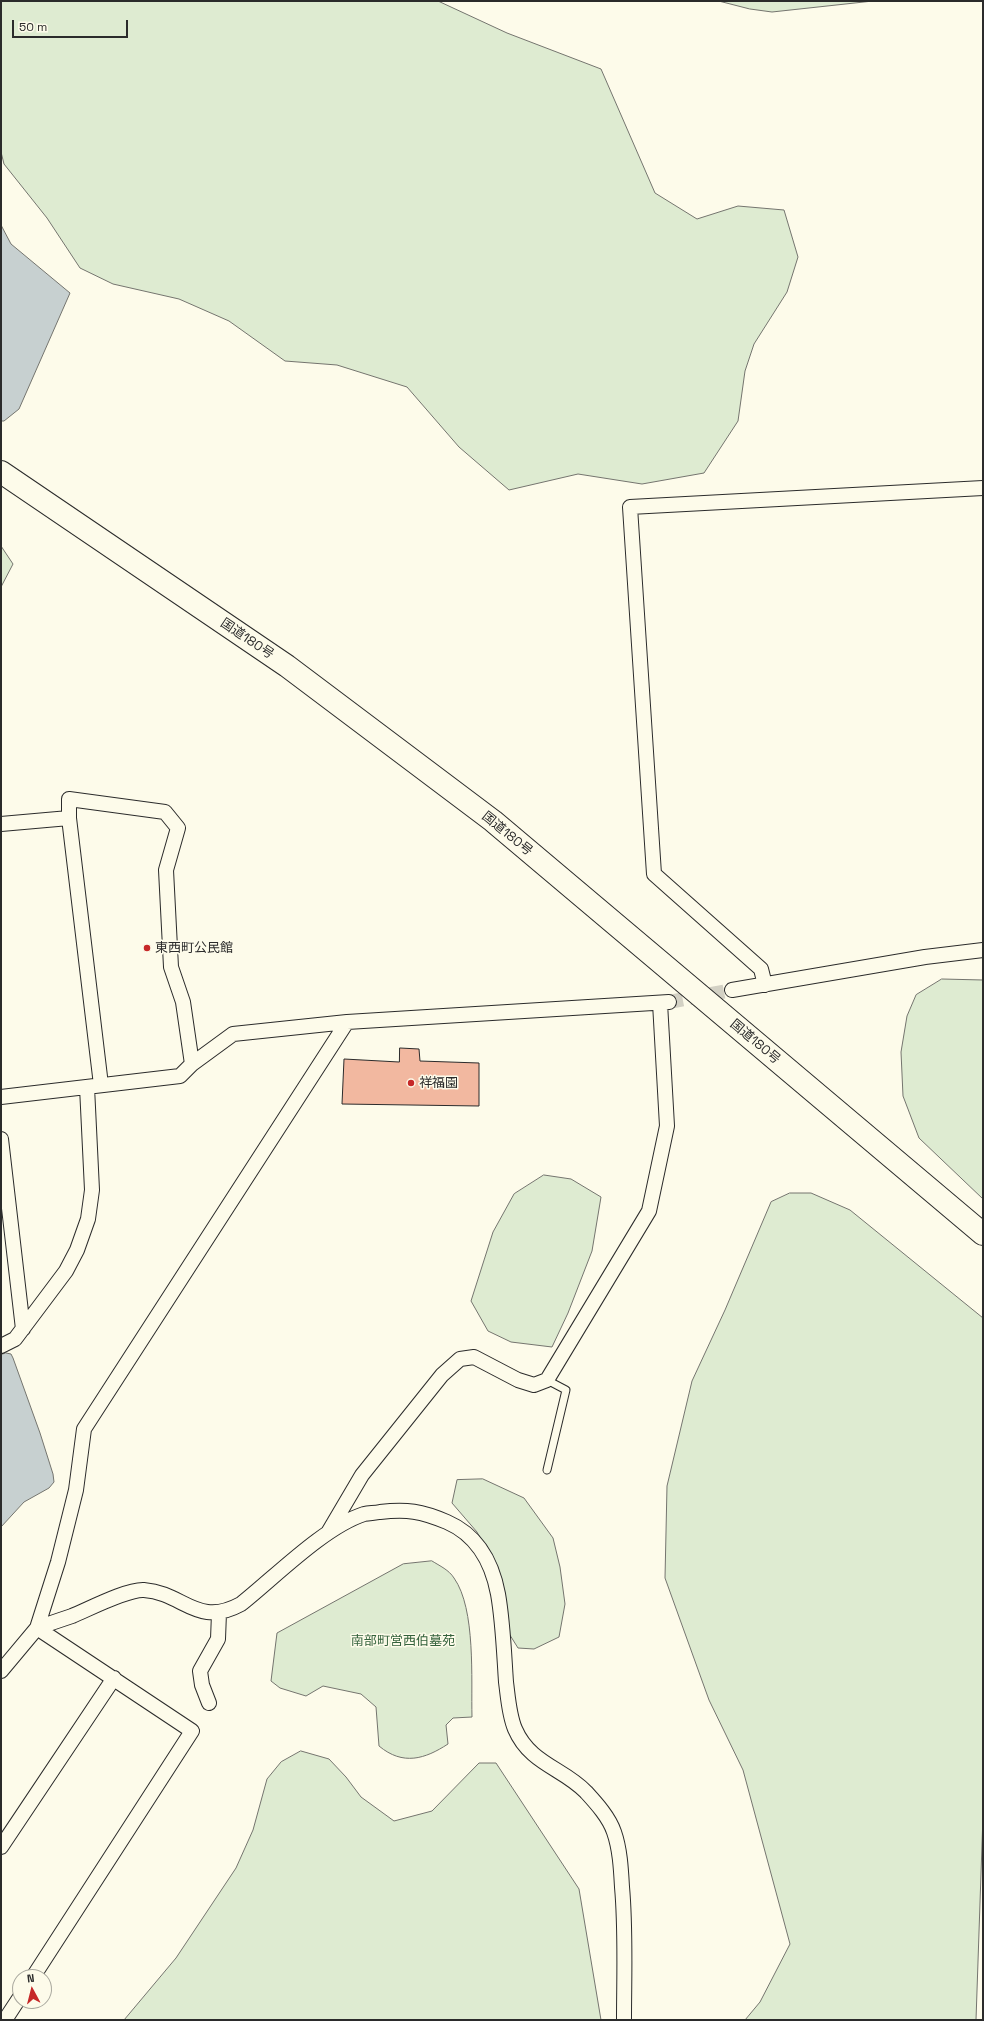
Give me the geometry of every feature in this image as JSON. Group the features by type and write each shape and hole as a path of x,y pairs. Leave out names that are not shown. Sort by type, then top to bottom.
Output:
{"highway":[{"name":"国道180号","path":"1,472 286,666 493,821 983,1234"}],"street":[{"path":"765,985 761,969 654,874 630,507 983,488"},
{"path":"101,1085 69,799 165,812 178,828 166,870 171,967 184,1002 192,1064"},
{"path":"1,824 70,818"},
{"path":"732,990 925,957 983,950"},
{"path":"1,1097 180,1076 192,1064 233,1034 347,1022 665,1003 667,1126 649,1211 547,1380 534,1385 518,1380 474,1358 460,1359 442,1375 362,1475 329,1531"},
{"path":"1,1671 37,1628 58,1562 74,1498 84,1429 347,1022"},
{"path":"1,1346 14,1339 23,1329 66,1271 77,1250 88,1218 92,1190 87,1087"},
{"path":"1,1139 23,1329"},
{"path":"37,1628 70,1617 130,1592 142,1590 154,1592 205,1613 219,1614 242,1604 329,1531 365,1514 406,1510 432,1516 456,1526 472,1539 484,1554 491,1570 498,1594 508,1696 515,1728 527,1749 548,1767 581,1787 597,1804 614,1831 620,1861 624,1912 624,2020"},
{"path":"209,1703 202,1685 200,1671 218,1639 219,1614"},
{"path":"37,1628 192,1731 39,1969"},
{"path":"1,1846 114,1678"},
{"path":"5,2020 12,2009"}],"lane":[{"path":"547,1380 566,1390 547,1470"}],"green space":[{"path":"1,1 438,1 507,33 601,69 655,193 697,219 738,206 784,210 798,257 787,292 754,344 745,371 738,421 704,473 642,484 578,474 509,490 459,447 407,387 337,365 285,361 229,321 179,299 113,284 80,268 47,218 4,164 1,152"},
{"path":"719,1 873,1 772,12 750,9"},
{"path":"1,546 13,564 1,587"},
{"path":"942,979 983,980 983,1199 919,1138 903,1096 901,1052 907,1016 916,995"},
{"path":"544,1175 571,1179 601,1197 592,1251 568,1313 552,1347 511,1342 488,1331 471,1301 493,1232 514,1194"},
{"path":"790,1193 811,1193 850,1210 983,1318 983,1815 976,2020 745,2020 760,2002 790,1944 743,1770 709,1700 665,1578 667,1486 692,1381 725,1310 771,1202"},
{"path":"483,1479 524,1498 553,1538 560,1567 565,1604 559,1637 534,1649 518,1648 508,1632 503,1584 477,1532 452,1503 457,1480"},
{"name":"南部町営西伯墓苑","path":"432,1561 450,1573 461,1591 466,1608 471,1645 472,1717 453,1718 446,1725 448,1744 431,1753 414,1758 397,1756 379,1746 376,1707 361,1694 323,1686 306,1696 280,1688 271,1681 277,1633 403,1564"},
{"path":"301,1751 329,1759 346,1777 361,1797 394,1821 432,1811 479,1763 496,1763 579,1889 601,2020 124,2020 176,1958 236,1868 253,1830 267,1779 281,1762"}],"shaded area":[{"path":"1,225 11,244 70,293 19,409 4,421 1,421"},
{"path":"6,1353 11,1354 13,1358 40,1433 53,1474 54,1482 49,1488 24,1502 1,1527 1,1355"}],"building":[{"name":"祥福園","path":"400,1048 419,1049 420,1061 479,1063 479,1106 342,1104 344,1059 399,1062"}],"tunnel":[{"path":"669,1002 732,990"}],"place":[{"name":"東西町公民館","path":"147,948"},
{"name":"祥福園","path":"411,1083"}]}
